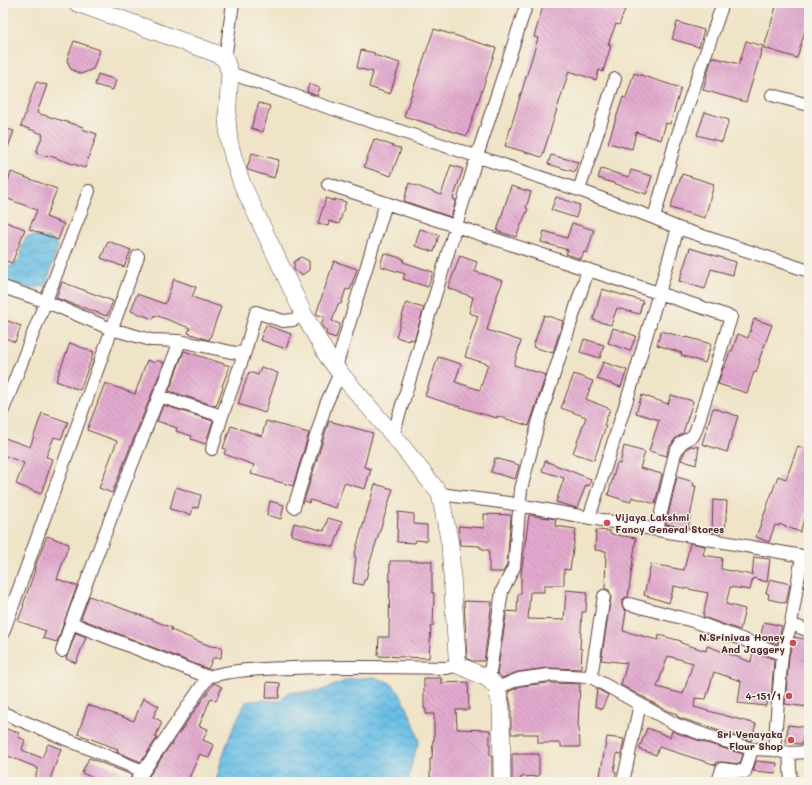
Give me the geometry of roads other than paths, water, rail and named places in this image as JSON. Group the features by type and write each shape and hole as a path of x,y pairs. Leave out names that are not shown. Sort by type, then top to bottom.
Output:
{"street":[{"path":"77,3 215,53 227,66 324,106 579,190 678,228 809,271"},
{"path":"233,3 227,66 227,119 229,141 242,184 304,315 328,357 440,494 450,544 458,665"},
{"path":"393,435 477,156 527,3"},
{"path":"654,218 675,143 723,3"},
{"path":"579,190 615,79"},
{"path":"772,95 809,105"},
{"path":"328,184 731,317 696,430 693,436 681,443 675,453 656,530"},
{"path":"3,410 47,302 89,191"},
{"path":"294,507 338,370 386,203"},
{"path":"589,518 678,228"},
{"path":"3,633 138,256"},
{"path":"502,782 501,706 493,683 502,591 514,567 521,490 539,420 588,270"},
{"path":"3,287 47,302 111,329 151,340 180,341 236,353 245,352"},
{"path":"212,449 245,352 256,312 283,321 293,320 304,315"},
{"path":"62,651 112,515 180,341"},
{"path":"159,396 222,416"},
{"path":"440,494 519,505 802,556 791,624 782,654 774,750"},
{"path":"591,677 604,596"},
{"path":"629,604 693,621 782,654"},
{"path":"72,623 208,677 222,673 260,669 340,666 447,668 458,665 493,683 548,675 591,677 677,725 705,735 752,749 774,750 789,753 809,752"},
{"path":"791,624 809,631"},
{"path":"136,782 208,677"},
{"path":"623,782 640,704"},
{"path":"3,713 143,771"},
{"path":"718,782 722,769 745,772 752,749"},
{"path":"789,753 790,782"}],"water":[{"path":"38,236 53,240 58,246 46,285 32,289 5,282 3,277 4,269 13,265 21,258 22,245 27,237"},
{"path":"374,677 390,683 399,692 414,724 419,742 413,758 409,776 410,782 216,782 228,741 246,702 260,700 280,701 288,692 318,692 350,679"}],"place":[{"name":"Vijaya Lakshmi Fancy General Stores","path":"607,523"},
{"name":"N.Srinivas Honey And Jaggery","path":"793,643"},
{"name":"4-151/1","path":"789,696"},
{"name":"Sri Venayaka Flour Shop","path":"791,740"}]}
